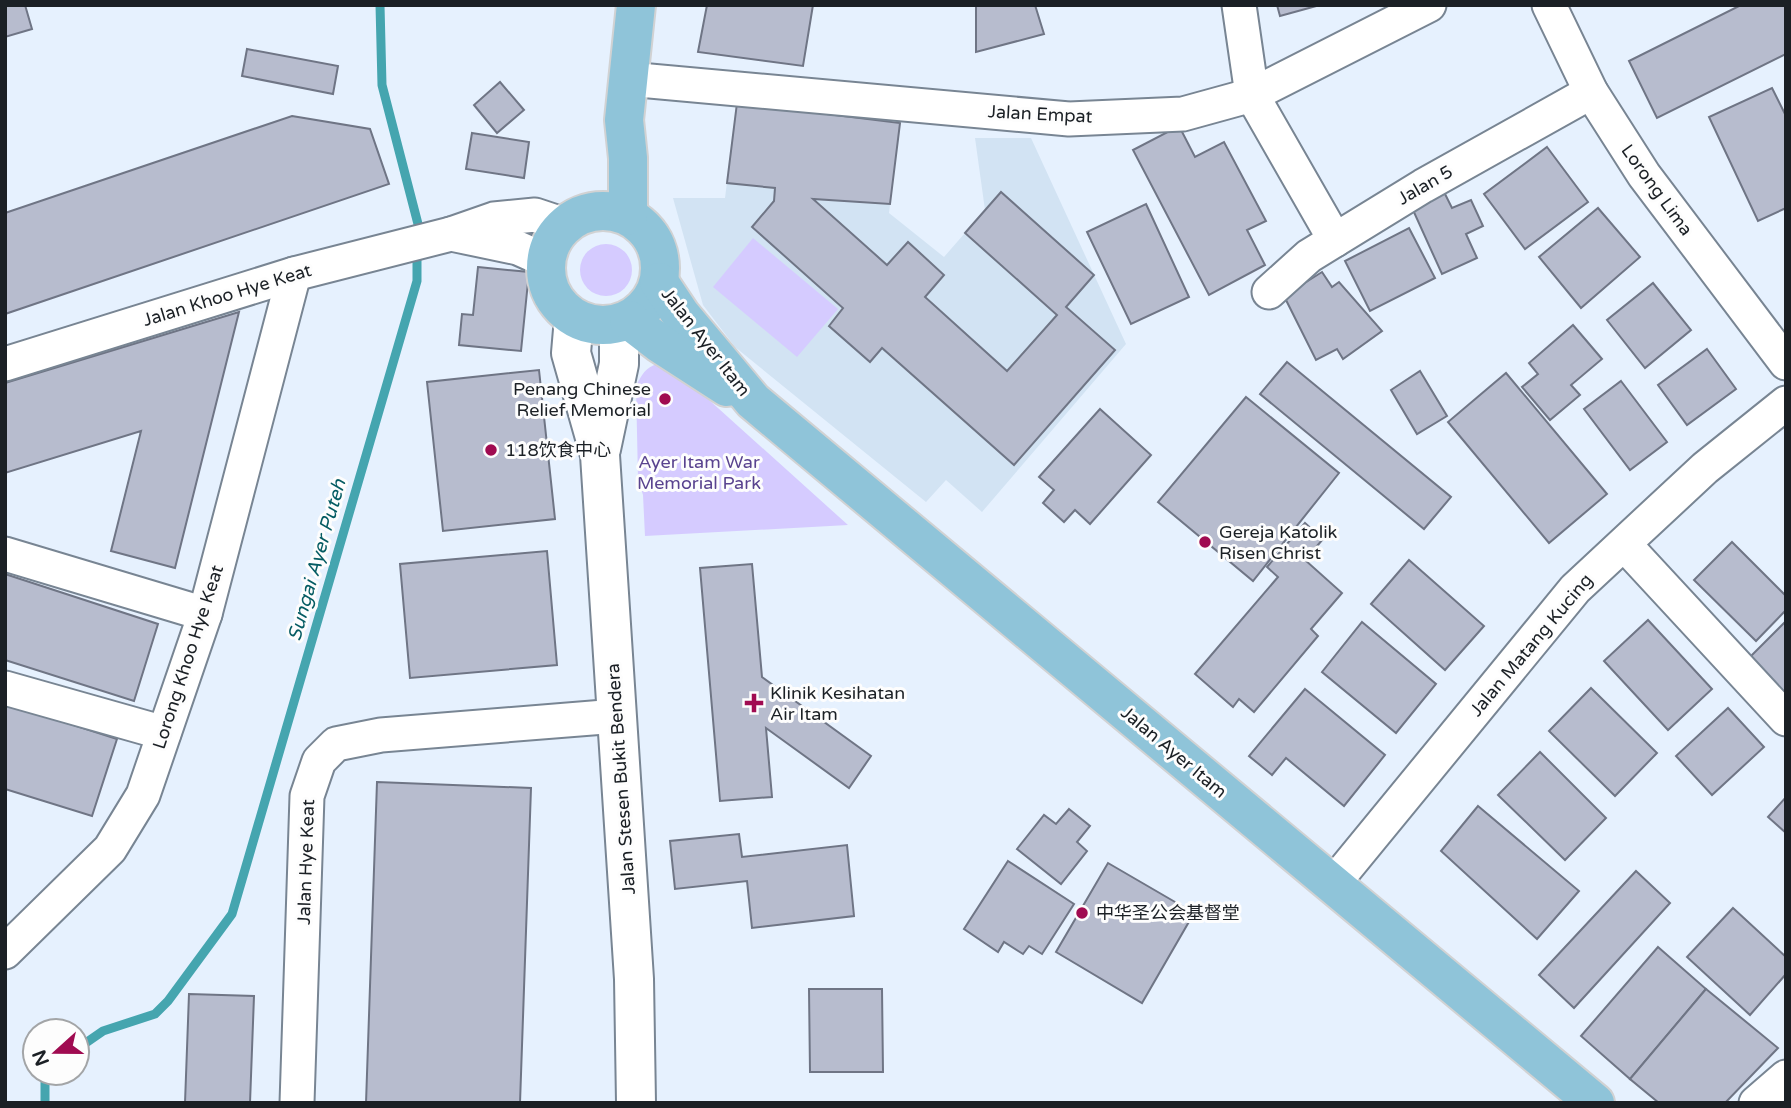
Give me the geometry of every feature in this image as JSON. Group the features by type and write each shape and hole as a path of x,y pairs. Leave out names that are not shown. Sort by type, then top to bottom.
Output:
{"main road":[{"path":"628,216 628,158 624,120 636,5"},
{"path":"577,219 624,120"},
{"path":"602,211 628,216 641,225 658,251 659,282 648,304 624,322 604,326 588,324 574,318 561,307 552,293 547,277 547,261 556,236 577,219 602,211"},
{"name":"Jalan Ayer Itam","path":"659,282 681,315 754,401 1595,1103"},
{"name":"Jalan Ayer Itam","path":"624,322 713,379 754,401"}],"street":[{"path":"1239,5 1252,95 1335,240"},
{"name":"Jalan Empat","path":"628,79 1069,119 1183,114 1252,95 1429,5"},
{"name":"Lorong Lima","path":"1549,5 1591,92 1644,175 1786,363"},
{"name":"Jalan 5","path":"1269,292 1309,256 1423,186 1591,92"},
{"name":"Jalan Khoo Hye Keat","path":"5,365 294,274 451,234 494,219 535,215 577,219"},
{"name":"Jalan Khoo Hye Keat","path":"451,234 518,248 547,261"},
{"name":"Lorong Khoo Hye Keat","path":"5,952 110,849 143,795 205,614 294,274"},
{"name":"Jalan Stesen Bukit Bendera","path":"574,318 571,353 600,455 634,979 636,1103"},
{"name":"Jalan Stesen Bukit Bendera","path":"600,455 619,364 624,322"},
{"name":"Jalan Matang Kucing","path":"1333,884 1575,589 1705,468 1786,403"},
{"path":"1624,544 1786,719"},
{"path":"5,554 205,614"},
{"path":"5,688 164,733"},
{"name":"Jalan Hye Keat","path":"297,1103 307,796 319,761 336,744 381,735 617,716"},
{"path":"1756,1103 1786,1077"}],"shaded area":[{"path":"737,103 900,123 889,213 944,257 985,210 975,138 1031,138 1126,344 982,512 946,480 926,502 735,347 703,305 673,198 725,198"}],"green space":[{"path":"753,238 838,309 797,357 713,287"},
{"path":"606,244 625,251 632,270 625,289 606,296 587,289 580,270 587,251"},
{"name":"Ayer Itam War Memorial Park","path":"658,364 688,381 848,525 645,536 643,495 638,479 636,386 647,369"}],"building":[{"path":"5,5 25,5 32,29 5,37"},
{"path":"707,5 813,5 803,66 698,52"},
{"path":"976,5 1035,5 1044,34 976,52"},
{"path":"1277,5 1320,5 1280,16"},
{"path":"1741,5 1786,5 1786,54 1657,118 1629,61"},
{"path":"247,49 338,66 333,94 242,76"},
{"path":"500,82 524,110 497,133 474,105"},
{"path":"1772,88 1786,116 1786,208 1758,221 1709,117"},
{"path":"737,103 900,123 890,204 813,199 887,265 908,242 944,275 925,297 1007,371 1057,315 965,233 1001,192 1094,275 1066,307 1115,350 1014,465 882,348 870,362 829,326 843,308 752,227 774,201 775,188 727,183"},
{"path":"292,116 370,129 389,184 5,314 5,213"},
{"path":"1179,126 1195,157 1224,142 1266,221 1247,230 1265,265 1209,295 1133,150"},
{"path":"472,133 529,142 524,178 466,169"},
{"path":"1547,147 1588,202 1525,249 1484,194"},
{"path":"1440,184 1452,208 1471,200 1483,226 1466,234 1477,258 1442,274 1408,199"},
{"path":"1146,204 1189,297 1131,324 1087,232"},
{"path":"1598,208 1640,257 1581,308 1539,257"},
{"path":"1409,228 1435,278 1370,311 1345,261"},
{"path":"478,267 529,272 521,351 459,345 462,314 473,315"},
{"path":"1322,272 1332,287 1339,282 1382,331 1343,359 1337,349 1316,360 1284,296"},
{"path":"1653,283 1691,330 1645,368 1607,320"},
{"path":"239,312 175,568 111,551 141,431 5,473 5,383"},
{"path":"1573,325 1602,359 1571,385 1580,395 1550,420 1522,387 1538,374 1529,363"},
{"path":"1707,349 1736,389 1687,425 1658,385"},
{"path":"1287,362 1451,497 1424,529 1260,394"},
{"name":"118饮食中心","path":"539,370 555,519 443,531 427,382"},
{"path":"1420,371 1447,416 1417,434 1391,390"},
{"path":"1506,373 1607,494 1549,543 1448,422"},
{"path":"1621,381 1667,442 1630,470 1584,409"},
{"path":"1246,397 1339,473 1253,581 1158,502"},
{"path":"1100,409 1151,455 1090,524 1075,510 1064,522 1043,503 1054,490 1039,477"},
{"path":"1305,523 1323,539 1305,560 1342,593 1311,629 1318,636 1254,712 1239,699 1233,707 1195,674 1278,577 1267,567"},
{"path":"1732,542 1786,596 1786,610 1756,641 1694,580"},
{"path":"547,551 557,665 410,678 400,564"},
{"path":"1409,560 1484,626 1445,670 1371,604"},
{"name":"Klinik Kesihatan Air Itam","path":"752,564 762,677 871,756 849,788 766,728 772,797 720,801 700,568"},
{"path":"5,574 158,624 134,701 5,660"},
{"path":"1648,620 1712,689 1668,730 1604,661"},
{"path":"1786,621 1786,694 1749,658"},
{"path":"1362,622 1436,684 1396,733 1322,672"},
{"path":"1591,688 1657,753 1615,796 1549,731"},
{"path":"1305,689 1385,755 1344,806 1286,758 1272,775 1249,756"},
{"path":"5,703 117,739 92,816 5,789"},
{"path":"1728,708 1764,747 1712,795 1676,756"},
{"path":"1540,752 1606,818 1565,860 1498,795"},
{"path":"377,782 531,788 520,1103 366,1103"},
{"path":"1786,797 1786,833 1768,817"},
{"path":"1478,806 1579,891 1537,939 1441,851"},
{"path":"1069,809 1090,826 1077,842 1087,851 1061,884 1017,849 1044,815 1056,824"},
{"path":"739,834 742,857 847,845 854,916 752,928 747,881 675,889 670,841"},
{"path":"1008,861 1074,904 1042,954 1029,946 1023,954 1004,942 998,952 964,929"},
{"path":"1108,863 1194,913 1142,1003 1056,952"},
{"path":"1636,871 1670,903 1574,1008 1539,975"},
{"path":"1733,908 1786,957 1786,974 1750,1015 1687,957"},
{"path":"1658,947 1706,989 1630,1079 1581,1036"},
{"path":"809,989 882,989 883,1072 810,1072"},
{"path":"1706,989 1778,1048 1725,1103 1659,1103 1630,1079"},
{"path":"189,994 254,996 250,1103 185,1103"}],"waterway":[{"name":"Sungai Ayer Puteh","path":"380,5 382,85 418,224 417,235"},
{"name":"Sungai Ayer Puteh","path":"91,1039 103,1031 155,1014 168,1001 232,914 417,281 417,249"},
{"name":"Sungai Ayer Puteh","path":"45,1087 45,1103"}],"place":[{"name":"Penang Chinese Relief Memorial","path":"665,399"},
{"name":"118饮食中心","path":"491,450"},
{"name":"Gereja Katolik Risen Christ","path":"1205,542"},
{"name":"Klinik Kesihatan Air Itam","path":"754,703"},
{"name":"中华圣公会基督堂","path":"1082,913"}]}
